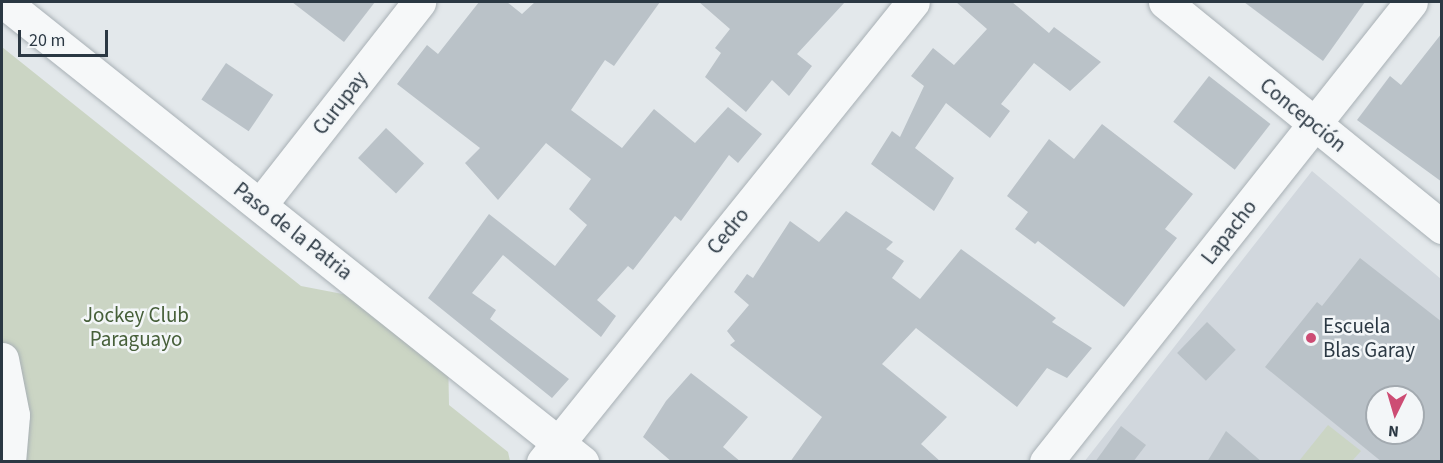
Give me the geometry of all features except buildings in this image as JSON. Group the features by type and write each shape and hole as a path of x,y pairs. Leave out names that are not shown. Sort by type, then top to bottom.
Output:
{"street":[{"name":"Paso de la Patria","path":"4,2 260,205 561,455"},
{"name":"Curupay","path":"260,205 419,2"},
{"name":"Cedro","path":"561,455 913,2"},
{"name":"Concepción","path":"1165,2 1442,227"},
{"name":"Lapacho","path":"1046,462 1411,2"},
{"path":"2,359 13,415 9,462"}],"shaded area":[{"name":"Escuela Blas Garay","path":"1312,171 1441,279 1441,461 1084,462"}],"green space":[{"name":"Jockey Club Paraguayo","path":"2,47 301,286 353,296 448,354 449,405 508,452 510,461 2,461"},
{"path":"1328,425 1361,451 1352,461 1299,461"}],"place":[{"name":"Escuela Blas Garay","path":"1311,338"}]}
